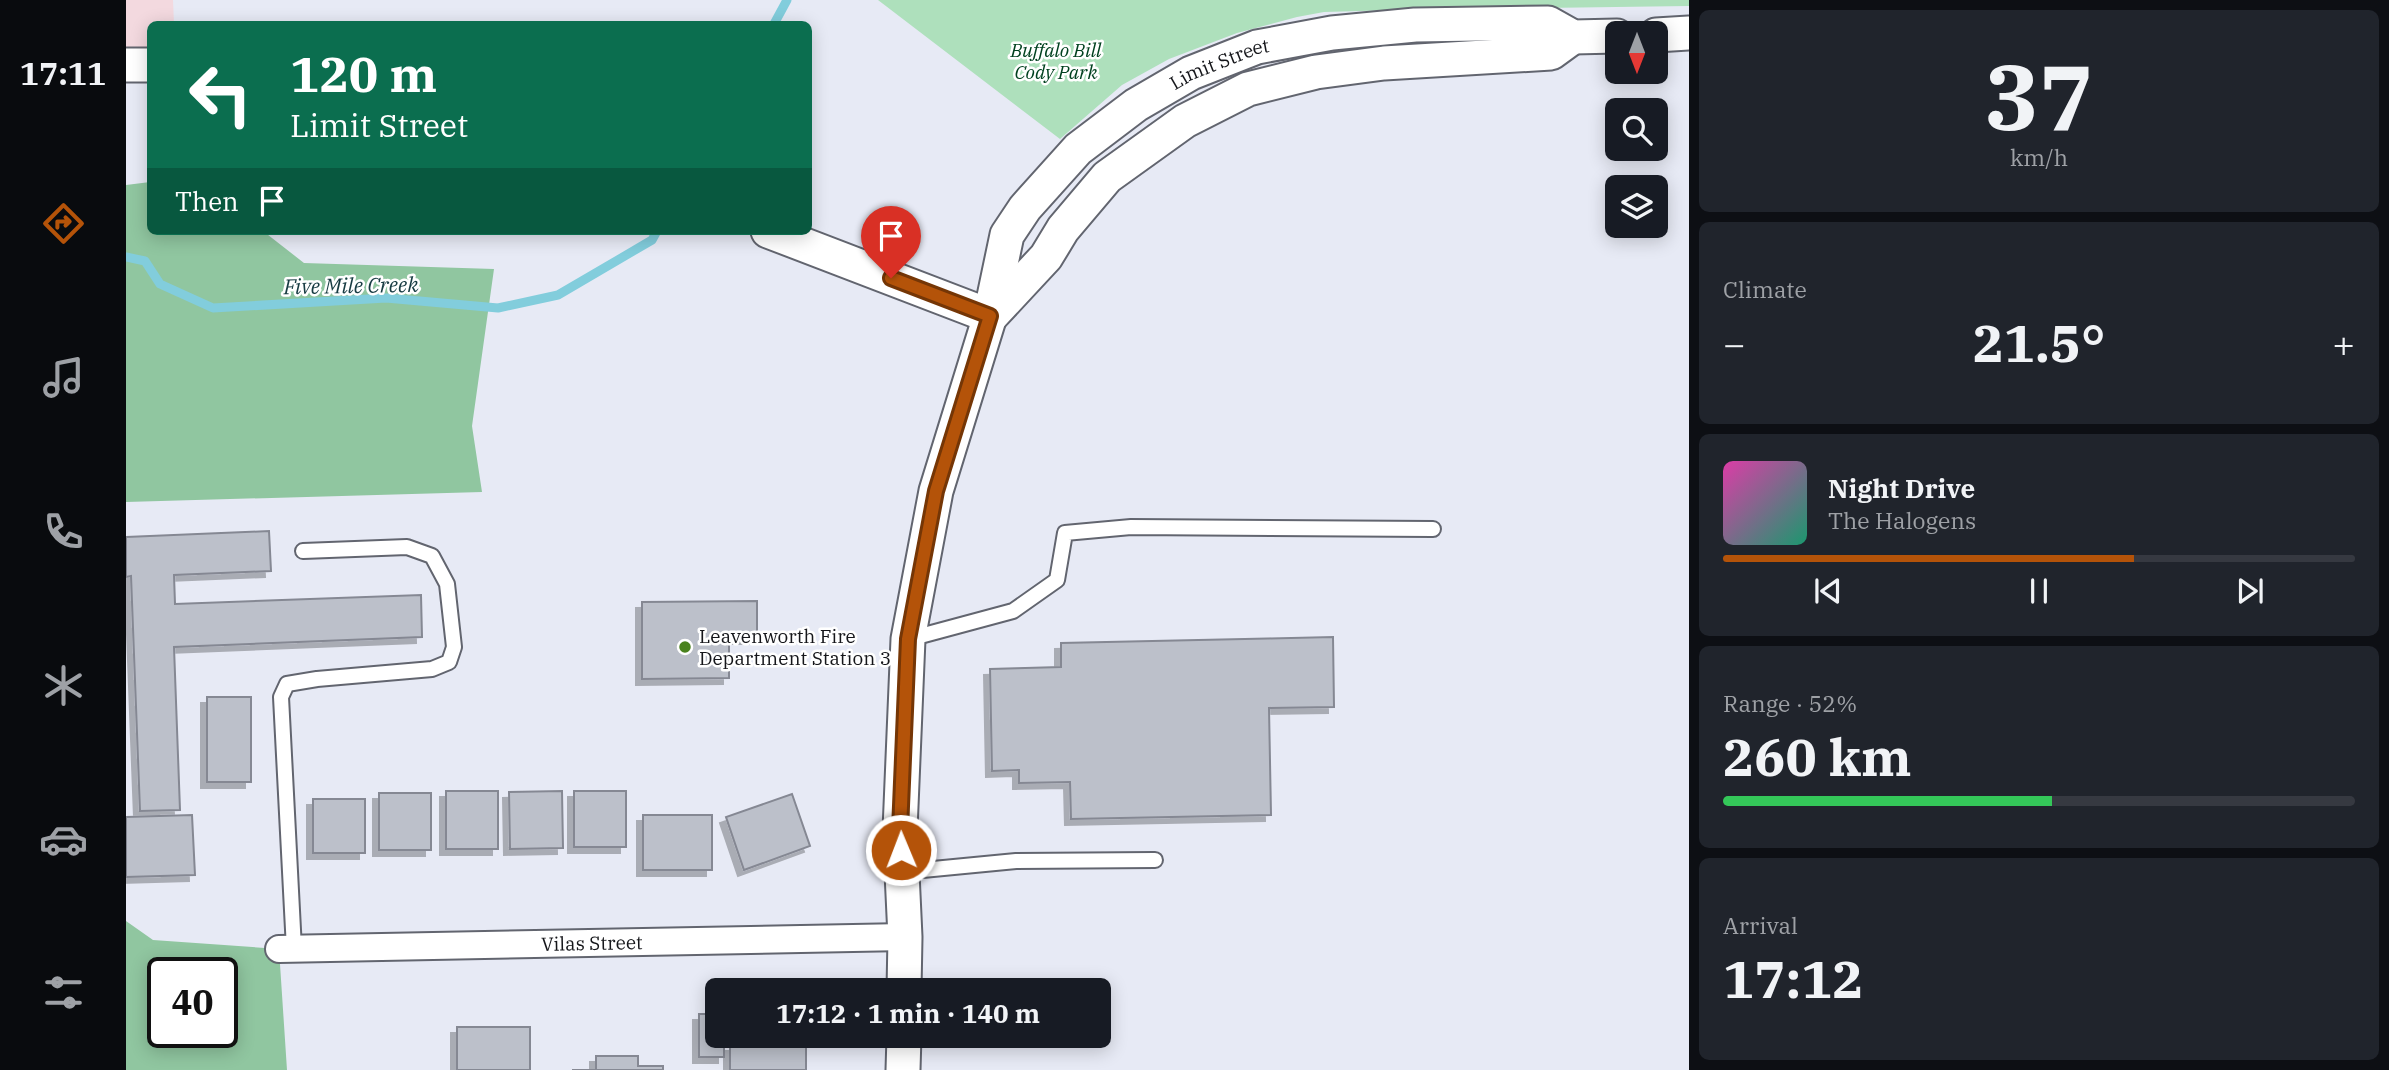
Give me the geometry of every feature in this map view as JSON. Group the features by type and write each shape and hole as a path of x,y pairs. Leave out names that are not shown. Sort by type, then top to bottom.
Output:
{"street":[{"name":"Limit Street","path":"990,316 1007,235 1025,208 1078,149 1136,105 1191,73 1257,47 1332,33 1415,25 1548,23 1573,37 1605,36"},
{"path":"1668,34 1689,33"},
{"name":"Limit Street","path":"990,316 1046,257 1063,229 1107,177 1185,121 1248,89 1315,72 1384,63 1551,52 1573,37"},
{"path":"126,65 147,65"},
{"path":"778,235 990,316 936,491 908,639 900,830 904,978"},
{"name":"Vilas Street","path":"287,949 905,937"},
{"path":"903,1070 904,1048"}],"lane":[{"path":"908,639 1013,611 1057,580 1065,533 1131,527 1433,528"},
{"path":"287,949 281,697 287,684 317,678 432,669 449,662 454,647 447,584 432,556 407,547 303,551"},
{"path":"902,872 1016,861 1155,860"}],"shaded area":[{"path":"126,0 173,0 174,21 147,21 147,74 126,70"}],"green space":[{"name":"Buffalo Bill Cody Park","path":"878,0 1689,0 1689,6 1324,12 1297,17 1237,33 1169,59 1122,85 1060,139"},
{"path":"147,182 147,235 268,235 304,263 494,269 472,426 482,492 126,502 126,185"},
{"path":"126,921 153,940 279,949 287,1070 126,1070"}],"building":[{"path":"269,531 271,571 174,575 175,604 421,595 422,637 174,647 180,810 140,811 131,576 126,577 126,537"},
{"name":"Leavenworth Fire Department Station 3","path":"757,601 757,638 729,638 729,678 642,679 642,602"},
{"path":"1333,637 1334,707 1269,708 1271,815 1071,819 1070,782 1019,783 1019,770 992,771 990,669 1061,667 1061,643"},
{"path":"207,697 251,697 251,782 207,782"},
{"path":"446,791 498,791 498,849 446,849"},
{"path":"562,791 563,848 510,849 509,792"},
{"path":"574,791 626,791 626,847 574,847"},
{"path":"379,793 431,793 431,850 379,850"},
{"path":"792,794 810,846 744,870 726,817"},
{"path":"313,799 365,799 365,853 313,853"},
{"path":"192,815 195,875 126,877 126,817"},
{"path":"643,815 712,815 712,870 643,870"},
{"path":"699,1014 705,1014 705,1048 724,1048 724,1057 699,1057"},
{"path":"457,1027 530,1027 530,1070 457,1070"},
{"path":"730,1048 806,1048 806,1070 730,1070"},
{"path":"596,1056 638,1056 638,1066 663,1066 663,1070 596,1070"}],"waterway":[{"name":"Five Mile Creek","path":"776,21 787,0"},
{"name":"Five Mile Creek","path":"126,257 145,261 160,284 213,308 386,298 498,308 558,295 652,240 655,235"}],"place":[{"name":"Leavenworth Fire Department Station 3","path":"685,647"}],"route":[{"path":"891,278 990,316 936,491 908,639 901,850"}]}
